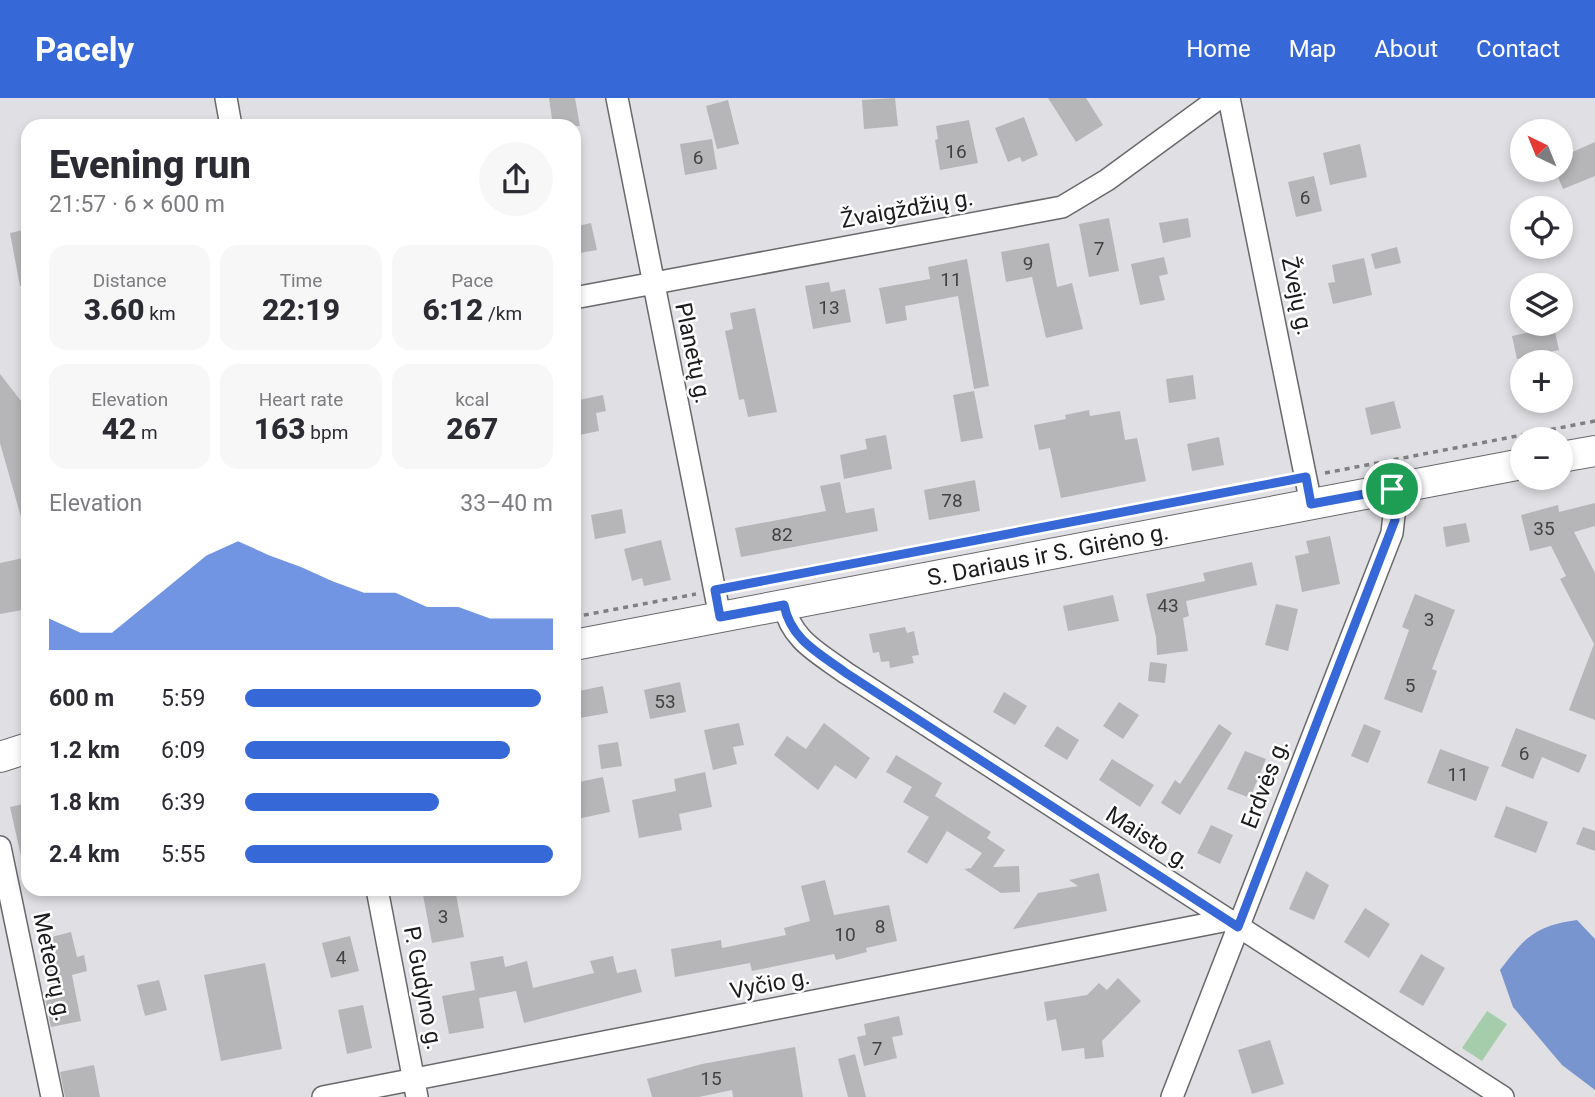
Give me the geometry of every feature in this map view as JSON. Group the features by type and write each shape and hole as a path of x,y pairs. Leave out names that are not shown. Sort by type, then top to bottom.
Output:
{"street":[{"path":"226,98 230,119"},
{"name":"Planetų g.","path":"617,98 718,604"},
{"name":"Žvaigždžių g.","path":"581,297 1062,206 1107,180 1219,98"},
{"name":"Žvejų g.","path":"1229,98 1308,490"},
{"path":"1573,455 1595,451"},
{"name":"S. Dariaus ir S. Girėno g.","path":"581,643 718,604 784,605 1308,490 1392,489 1510,466"},
{"name":"Erdvės g.","path":"1172,1097 1233,923 1392,533 1395,513 1392,489"},
{"name":"Maisto g.","path":"784,605 791,628 799,639 846,673 1503,1097"},
{"path":"0,757 21,750"},
{"name":"Meteorų g.","path":"0,847 52,1097"},
{"name":"P. Gudyno g.","path":"378,896 415,1089"},
{"name":"Vyčio g.","path":"323,1097 415,1089 1233,923"}],"path":[{"path":"581,616 718,604 1308,490 1595,421"}],"green space":[{"path":"1487,1011 1507,1024 1482,1061 1462,1048"}],"water":[{"path":"1577,920 1595,939 1595,1090 1562,1065 1513,1007 1500,970 1532,935 1551,926"}],"building":[{"path":"549,98 575,98 579,119 552,119"},
{"path":"895,98 898,126 864,129 862,100"},
{"path":"1048,98 1086,98 1103,125 1076,142"},
{"path":"728,100 739,144 717,149 706,106"},
{"path":"1024,117 1038,155 1022,162 1020,157 1008,162 995,128"},
{"path":"969,120 978,163 940,170 935,140 938,139 936,126"},
{"path":"712,139 717,169 685,175 680,144"},
{"path":"1595,142 1595,176 1563,189 1560,182 1573,182 1573,152"},
{"path":"1360,144 1367,177 1330,185 1323,153"},
{"path":"1314,176 1322,211 1296,217 1288,182"},
{"path":"1109,218 1119,271 1089,277 1079,224"},
{"path":"1188,218 1191,237 1163,243 1159,223"},
{"path":"591,223 597,250 581,253 581,225"},
{"path":"21,231 21,286 20,286 10,233"},
{"path":"1049,243 1057,287 1072,283 1083,329 1046,338 1032,277 1006,282 1001,252"},
{"path":"1397,247 1401,263 1375,269 1371,254"},
{"path":"1164,257 1168,274 1159,276 1165,300 1140,305 1131,264"},
{"path":"1364,258 1372,295 1333,304 1328,283 1335,282 1332,265"},
{"path":"967,259 989,386 974,389 958,296 905,306 907,320 886,324 879,288 930,279 928,267"},
{"path":"829,282 831,292 845,289 851,322 813,329 805,286"},
{"path":"755,308 777,412 748,417 744,399 739,400 725,331 733,329 730,313"},
{"path":"1512,336 1556,336 1559,350 1515,350"},
{"path":"0,374 21,401 21,517 0,443"},
{"path":"1193,375 1196,399 1169,403 1166,379"},
{"path":"974,391 983,438 961,442 953,395"},
{"path":"603,395 606,411 596,413 599,431 581,435 581,400"},
{"path":"1394,401 1401,428 1371,435 1365,408"},
{"path":"1089,410 1090,416 1120,411 1125,440 1137,438 1146,481 1061,498 1050,448 1039,450 1034,425 1066,419 1065,415"},
{"path":"886,435 892,469 844,479 840,455 867,449 865,439"},
{"path":"1219,437 1224,465 1192,471 1187,444"},
{"path":"975,480 980,511 929,520 924,490"},
{"path":"840,482 846,513 874,508 878,531 741,557 735,528 826,511 820,486"},
{"path":"1595,503 1595,526 1574,532 1595,573 1595,720 1569,710 1594,644 1560,579 1566,576 1551,546 1530,551 1521,515 1558,505 1559,512"},
{"path":"622,509 626,533 595,539 591,515"},
{"path":"1466,523 1470,542 1446,547 1443,527"},
{"path":"1330,536 1340,584 1302,592 1295,556 1309,553 1306,541"},
{"path":"661,540 671,580 644,586 642,578 632,581 624,549"},
{"path":"21,558 21,610 0,614 0,563"},
{"path":"1252,562 1257,585 1186,601 1189,616 1183,618 1188,651 1157,655 1156,637 1146,594 1205,581 1203,573"},
{"path":"1415,594 1455,610 1432,669 1437,671 1422,713 1384,699 1409,630 1402,627"},
{"path":"1113,595 1119,621 1068,631 1063,606"},
{"path":"1276,604 1298,609 1288,651 1265,645"},
{"path":"905,627 907,633 914,631 919,655 912,656 914,663 890,668 889,661 881,662 879,652 873,653 869,634"},
{"path":"1150,662 1167,664 1165,683 1148,681"},
{"path":"680,682 686,712 650,719 644,690"},
{"path":"603,686 608,713 581,718 581,691"},
{"path":"1004,692 1027,706 1015,725 993,712"},
{"path":"1119,702 1139,715 1123,739 1103,726"},
{"path":"739,723 744,745 733,747 737,764 713,770 704,730"},
{"path":"824,723 870,758 856,779 835,765 818,790 774,755 787,736 806,749"},
{"path":"1219,724 1232,733 1180,815 1161,803 1175,780 1180,784"},
{"path":"1364,724 1381,731 1368,763 1351,756"},
{"path":"1057,726 1079,740 1067,760 1044,746"},
{"path":"1516,728 1587,755 1579,773 1542,757 1533,779 1501,766"},
{"path":"618,742 622,766 601,769 598,745"},
{"path":"1440,749 1489,767 1476,801 1427,783"},
{"path":"1245,751 1266,759 1250,798 1227,789"},
{"path":"896,755 942,783 935,796 991,832 987,838 1005,850 993,867 1019,866 1020,892 1001,893 964,869 971,868 982,853 947,831 927,864 907,852 929,817 903,802 912,787 886,772"},
{"path":"1112,759 1154,785 1140,807 1099,780"},
{"path":"705,772 712,807 679,814 682,830 639,838 632,800 676,791 674,779"},
{"path":"603,777 610,812 581,818 581,782"},
{"path":"21,805 21,856 10,807"},
{"path":"1506,806 1548,822 1536,853 1494,837"},
{"path":"1211,825 1233,835 1220,864 1197,853"},
{"path":"1583,827 1595,831 1595,851 1576,844"},
{"path":"1306,871 1329,885 1314,920 1289,909"},
{"path":"1099,873 1107,911 1013,929 1038,893 1078,886 1069,880"},
{"path":"825,880 834,915 889,905 897,941 866,948 867,952 836,960 834,954 752,971 750,963 675,977 671,949 721,940 722,948 786,935 784,928 810,921 801,886"},
{"path":"423,896 456,896 464,937 432,943"},
{"path":"1365,908 1390,924 1369,958 1344,942"},
{"path":"71,932 77,957 84,955 87,971 72,975 81,1021 51,1027 44,993 52,991 40,940"},
{"path":"350,936 359,971 331,978 322,943"},
{"path":"1421,954 1445,968 1423,1006 1399,992"},
{"path":"503,956 505,967 527,961 533,988 594,973 590,961 613,956 617,973 636,969 642,992 524,1023 516,991 479,998 484,1028 449,1034 442,996 475,990 470,962"},
{"path":"265,963 282,1049 221,1061 204,975"},
{"path":"1118,978 1141,1001 1102,1041 1104,1057 1085,1059 1084,1048 1062,1051 1056,1019 1047,1021 1044,1002 1087,995 1099,983 1107,990"},
{"path":"159,980 167,1010 145,1016 137,985"},
{"path":"363,1005 372,1048 347,1054 338,1010"},
{"path":"899,1016 903,1035 892,1037 897,1058 864,1066 857,1037 866,1035 864,1024"},
{"path":"1270,1040 1284,1084 1252,1094 1238,1050"},
{"path":"795,1047 803,1097 733,1097 732,1090 699,1097 652,1097 647,1079 702,1064"},
{"path":"855,1054 866,1097 848,1097 838,1059"},
{"path":"94,1065 100,1097 65,1097 60,1072"}],"route":[{"path":"1306,477 1311,504 1392,489 1395,520 1392,533 1238,927 846,673 799,639 786,617 784,605 720,617 715,590 1306,477"}]}
